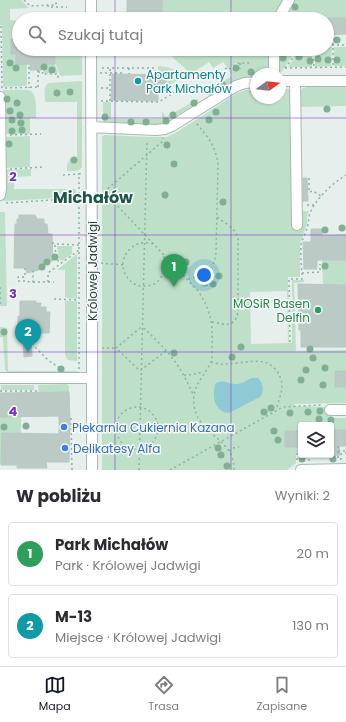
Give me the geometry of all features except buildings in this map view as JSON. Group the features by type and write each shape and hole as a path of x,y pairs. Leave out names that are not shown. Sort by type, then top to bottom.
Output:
{"street":[{"path":"90,0 91,12"},
{"path":"282,12 289,0"},
{"name":"Królowej Jadwigi","path":"91,56 92,470"},
{"path":"274,56 274,68"},
{"path":"286,81 346,81"},
{"path":"295,81 297,225"},
{"path":"91,127 156,130 165,129 236,86 250,83"},
{"path":"0,97 2,199"},
{"path":"0,378 79,372 92,378"},
{"path":"326,408 346,410"},
{"path":"299,466 346,469"}],"path":[{"path":"24,0 30,6 56,5 56,0"},
{"path":"48,5 48,7 67,7"},
{"path":"1,26 2,88 39,88 38,71 42,72 42,74 58,74 58,80"},
{"path":"334,45 346,45"},
{"path":"295,56 286,68 346,67"},
{"path":"313,56 314,68"},
{"path":"333,56 333,68"},
{"path":"240,63 240,69"},
{"path":"225,68 228,70 237,64 248,63"},
{"path":"29,68 29,88"},
{"path":"100,68 155,68 155,74"},
{"path":"110,68 110,101"},
{"path":"100,73 124,73 124,68"},
{"path":"129,68 129,74"},
{"path":"101,101 159,102 189,83"},
{"path":"101,88 110,88"},
{"path":"188,279 198,277 206,273 213,264 216,253 218,165 216,152 209,139 193,120"},
{"path":"0,136 41,134"},
{"path":"138,470 148,136"},
{"path":"104,197 104,192 163,141 164,136"},
{"path":"1,169 42,167"},
{"path":"63,175 79,174"},
{"path":"290,342 289,279 302,279 301,244 308,226 311,212 321,196 346,175"},
{"path":"309,178 309,192 313,192 321,196"},
{"path":"79,183 79,372"},
{"path":"2,199 109,198 188,279 202,297 212,322 212,357 211,362 198,381 194,396 195,410 202,424 220,441 233,457 234,470"},
{"path":"212,322 229,325 236,319 238,313 238,237 230,227 217,217"},
{"path":"52,243 55,243 59,265"},
{"path":"155,245 145,243 137,244 128,250 124,257 123,265 124,272 130,280 143,286 148,286 155,283 161,278 164,272 164,254"},
{"path":"57,244 79,245"},
{"path":"48,282 48,274 79,250"},
{"path":"100,263 123,265"},
{"path":"302,273 320,272 320,264"},
{"path":"25,268 25,277 18,277 18,281 54,282"},
{"path":"33,270 33,282"},
{"path":"0,287 0,304"},
{"path":"54,299 79,300"},
{"path":"100,348 116,348 140,328 142,328"},
{"path":"142,328 145,329 166,351 177,365 184,375 194,396"},
{"path":"33,338 33,344 44,357 62,369"},
{"path":"116,348 139,370 141,370"},
{"path":"141,370 166,351"},
{"path":"211,362 226,364 261,361 269,363 280,376 282,385 276,410"},
{"path":"184,375 205,372"},
{"path":"0,392 36,391 37,393"},
{"path":"170,470 285,406 326,408"},
{"path":"140,407 154,414 158,421 159,429 157,437 153,443 146,448 139,450 130,448 123,444 118,437 116,428 118,420 125,411 140,407"},
{"path":"71,418 72,470"},
{"path":"100,428 116,428"},
{"path":"338,446 338,456"},
{"path":"229,451 233,448 239,447"},
{"path":"338,451 345,452"},
{"path":"338,459 341,459 341,454 345,452"},
{"path":"298,454 299,466"},
{"path":"306,460 310,460 310,458"}],"green space":[{"path":"0,0 21,0 29,8 10,9 10,20 12,20 11,54 12,56 16,56 16,65 27,64 27,85 25,86 3,87 2,25 0,25"},
{"path":"162,0 285,0 278,12 162,12"},
{"path":"294,0 346,0 346,18 334,18 334,12 286,12"},
{"path":"334,47 346,47 346,66 334,66"},
{"path":"55,56 82,56 82,75 60,76"},
{"path":"172,56 270,56 270,68 250,68 250,77 237,79 210,96 203,86 207,91 232,76 229,71 238,64 238,62 228,69 223,62 213,68 209,62 194,72 197,78 193,80 185,68"},
{"path":"278,56 292,56 284,68 278,68"},
{"path":"296,56 312,56 312,67 288,67"},
{"path":"315,56 332,56 331,66 315,67"},
{"path":"41,64 55,64 58,73 44,73 44,70 41,70"},
{"path":"158,66 175,70 181,78 165,88 165,75 158,75"},
{"path":"82,81 82,167 81,169 67,171 67,165 70,159 77,158 77,102 46,102 45,89 48,83"},
{"path":"346,86 346,106 299,107 299,92 303,88"},
{"path":"286,89 291,91 294,205 292,206 292,212 309,211 307,216 307,225 300,243 300,277 288,277 289,343 292,343 292,280 304,280 304,282 294,283 296,351 346,350 346,371 335,371 335,387 346,387 346,403 294,404 294,406 329,407 329,418 346,418 346,430 334,430 334,422 298,422 298,431 285,431 285,447 298,447 298,453 296,453 296,463 287,470 102,470 102,137 104,135 167,137 237,93 250,90 250,104 286,104","holes":["287,291 288,343 251,344 250,292"]},
{"path":"3,90 26,90 33,93 36,103 36,118 30,118 30,134 3,134"},
{"path":"198,99 196,104 163,124 103,122 103,102 111,102 111,119 162,119 162,111 166,117"},
{"path":"30,136 30,167 4,168 4,137"},
{"path":"31,169 31,176 14,177 14,189 76,189 76,197 4,201 4,170"},
{"path":"98,201 98,395 97,395"},
{"path":"0,212 5,212 7,306 0,306"},
{"path":"57,246 72,246 72,254 62,261 59,259"},
{"path":"77,254 77,299 67,298 65,297 65,270 57,270"},
{"path":"322,260 346,260 346,285 323,284"},
{"path":"65,301 77,301 77,361 68,360 65,355"},
{"path":"0,327 7,328 8,371 77,371 79,374 8,374 5,369 3,337 0,337"},
{"path":"67,384 69,386 69,392 39,393 38,385"},
{"path":"1,385 34,385 34,390 1,390"},
{"path":"0,417 21,417 21,434 2,434 1,463 0,463"}],"water":[{"path":"252,378 258,378 261,382 263,390 260,397 229,413 220,410 217,407 214,398 215,384 218,382 223,382 239,384"}],"place":[{"name":"Apartamenty Park Michałów","path":"138,81"},
{"name":"Park Michałów","path":"174,287"},
{"name":"MOSiR Basen Delfin","path":"318,310"},
{"name":"M-13","path":"28,352"},
{"name":"Piekarnia Cukiernia Kazana","path":"64,427"},
{"name":"Delikatesy Alfa","path":"65,448"}],"district":[{"name":"Michałów","path":"93,197"}]}
